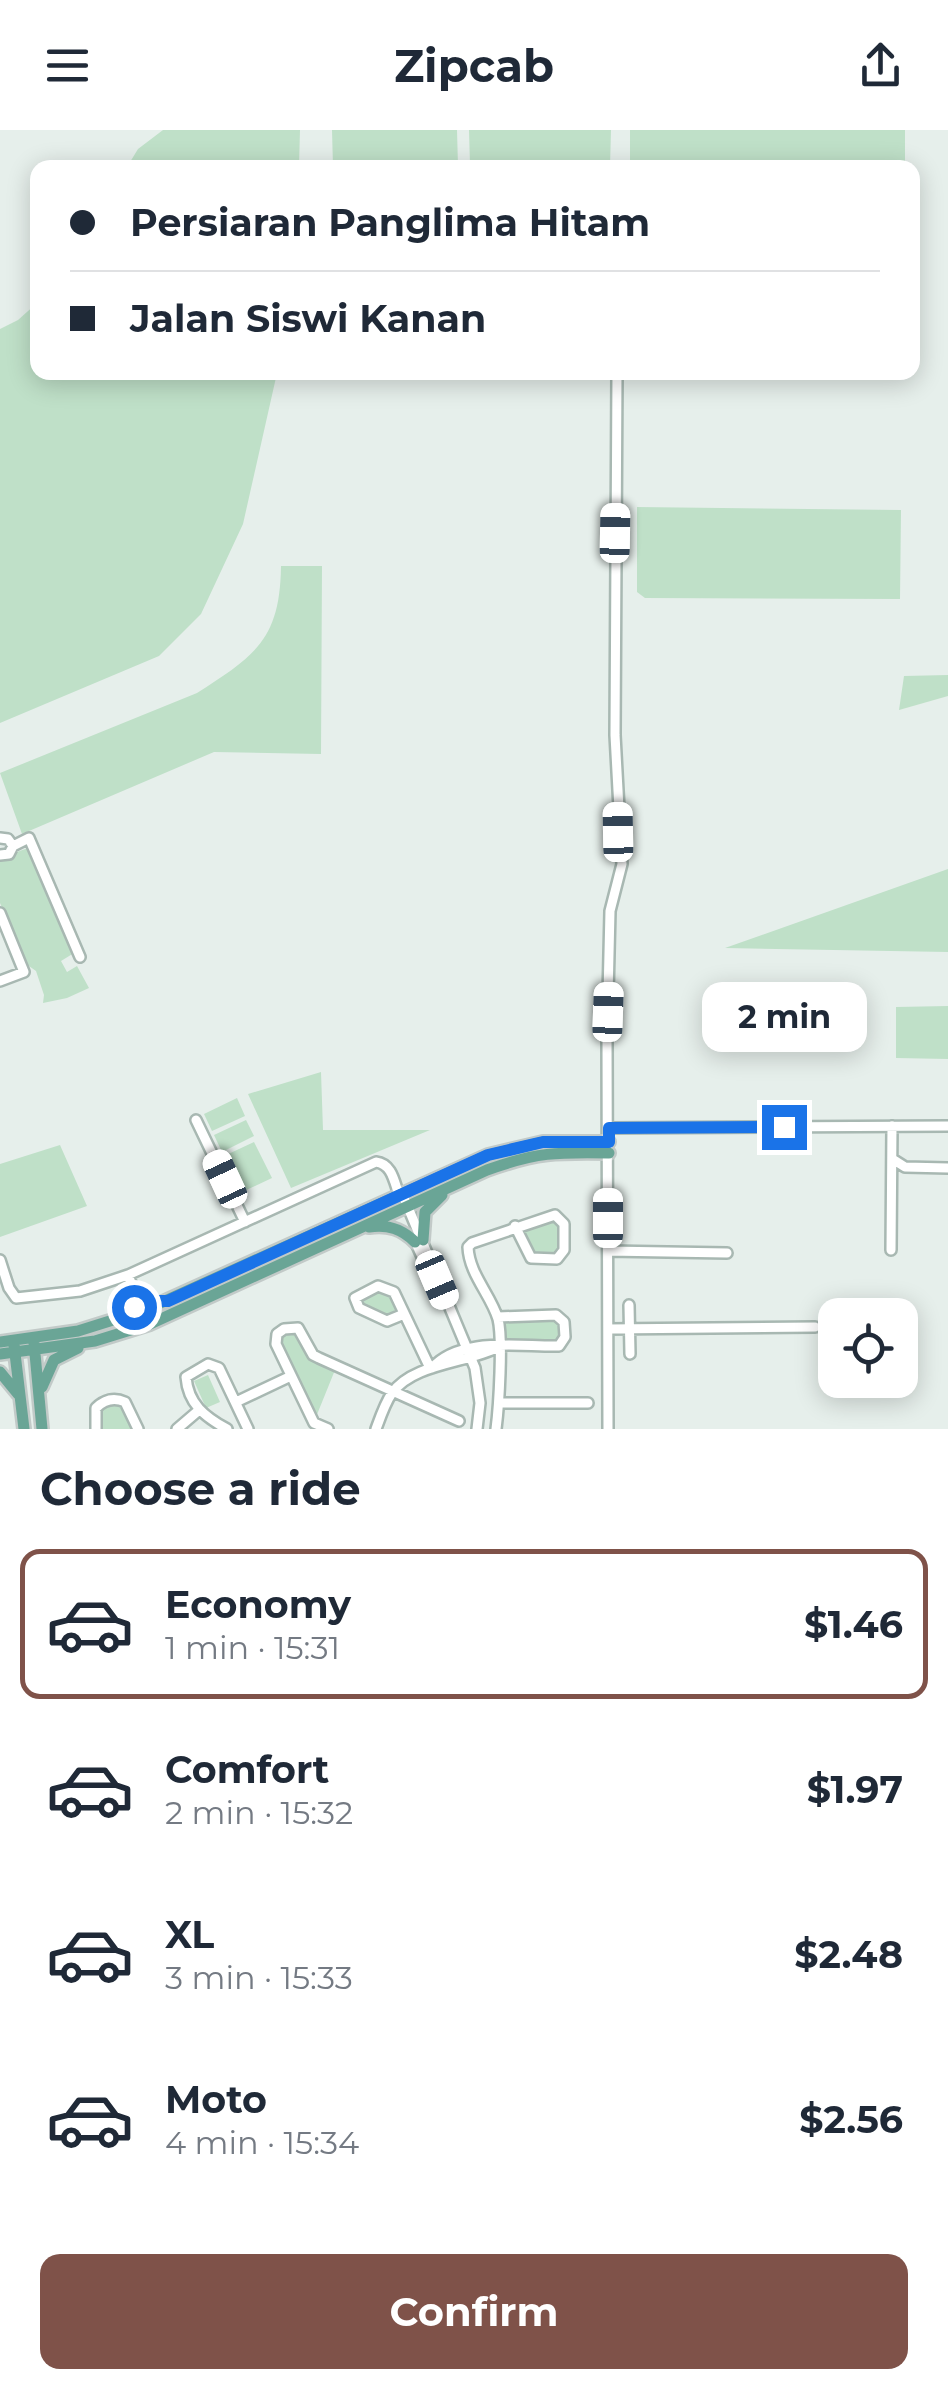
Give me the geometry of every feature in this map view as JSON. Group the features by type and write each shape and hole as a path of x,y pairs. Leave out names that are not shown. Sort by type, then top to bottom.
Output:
{"main road":[{"path":"34,1344 168,1301 399,1195 517,1146 609,1147"},
{"path":"39,1396 54,1360 95,1341 150,1324 526,1156 609,1147"},
{"path":"358,1229 382,1225 419,1241 425,1212 453,1186"},
{"path":"0,1354 10,1345 95,1341"},
{"path":"34,1344 42,1429"},
{"path":"10,1345 24,1429"},
{"path":"0,1372 20,1397"}],"street":[{"path":"608,1429 610,911 620,878 622,852 615,735 617,380"},
{"path":"0,822 2,838 12,846"},
{"path":"0,855 9,854 12,846 29,838 80,957"},
{"path":"0,915 24,972 0,981"},
{"path":"196,1120 245,1222"},
{"path":"891,1250 892,1126"},
{"path":"609,1128 948,1126"},
{"path":"893,1159 904,1168 948,1168"},
{"path":"0,1260 12,1295 22,1300 80,1291 128,1275 376,1162 384,1163 478,1381 477,1429"},
{"path":"496,1429 498,1317 468,1248 472,1242 515,1226 555,1215 564,1224 563,1255 552,1260 531,1258 515,1226"},
{"path":"608,1251 727,1254"},
{"path":"121,1319 134,1307 136,1294 128,1275"},
{"path":"404,1314 386,1321 360,1308 356,1298 378,1286 394,1292 431,1368"},
{"path":"136,1294 146,1301 168,1301"},
{"path":"629,1305 630,1354"},
{"path":"376,1429 393,1392 431,1368 439,1368 467,1352 484,1354 498,1347 559,1346 563,1342 564,1322 556,1315 498,1317"},
{"path":"328,1429 314,1423 291,1376 276,1338 284,1329 298,1328 313,1355 459,1421"},
{"path":"608,1329 815,1328"},
{"path":"227,1429 198,1411 186,1377 208,1364 219,1368 246,1427"},
{"path":"236,1402 291,1376"},
{"path":"96,1429 96,1408 118,1399 125,1402 138,1429"},
{"path":"499,1403 588,1403"},
{"path":"178,1429 198,1411"}],"green space":[{"path":"163,130 300,130 299,160 131,160 138,149"},
{"path":"332,130 457,130 458,160 333,160"},
{"path":"469,130 611,130 610,160 470,160"},
{"path":"630,130 905,130 905,160 630,160"},
{"path":"30,309 30,380 275,380 243,524 201,614 159,656 0,723 0,329"},
{"path":"637,507 901,510 900,599 645,598 637,592"},
{"path":"281,566 322,566 321,754 214,752 22,834 0,773 197,693 235,667 261,643 270,628 280,591"},
{"path":"948,675 948,696 899,710 904,676"},
{"path":"28,848 74,953 61,961 67,972 77,966 89,988 43,1003 36,971 26,964 0,903 0,858"},
{"path":"948,869 948,952 725,948"},
{"path":"948,1006 948,1059 896,1058 896,1007"},
{"path":"321,1072 323,1130 430,1130 291,1188 248,1094"},
{"path":"237,1098 245,1116 212,1131 204,1114"},
{"path":"246,1120 254,1136 222,1152 214,1135"},
{"path":"254,1142 272,1178 242,1192 224,1156"},
{"path":"60,1145 87,1206 0,1237 0,1164"},
{"path":"554,1220 559,1223 558,1254 534,1257 523,1235 525,1229"},
{"path":"380,1291 393,1298 397,1311 387,1316 363,1306 361,1299"},
{"path":"556,1319 563,1336 557,1343 504,1342 503,1322"},
{"path":"293,1331 311,1359 335,1370 316,1417 280,1340"},
{"path":"208,1375 220,1402 206,1408 194,1381"},
{"path":"119,1403 133,1429 99,1429 99,1411 105,1405"}],"route":[{"path":"134,1307 136,1294 146,1301 168,1301 448,1172 517,1146 609,1142 609,1128 784,1127"}]}
